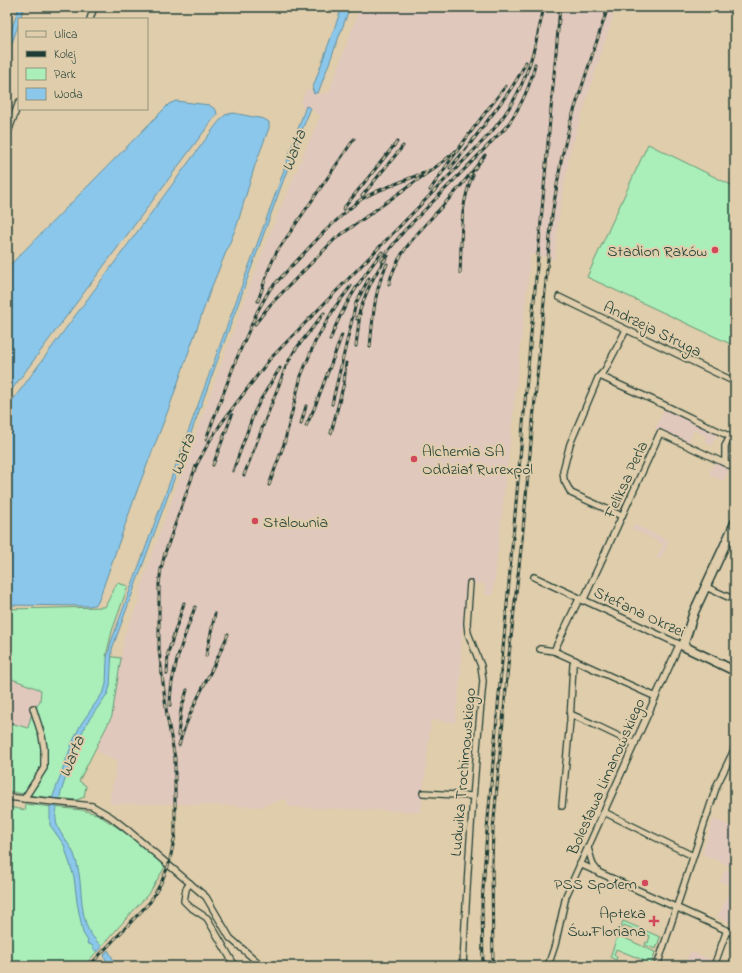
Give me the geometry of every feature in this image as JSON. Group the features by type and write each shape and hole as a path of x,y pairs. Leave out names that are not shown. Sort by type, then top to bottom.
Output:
{"street":[{"path":"90,18 94,7"},
{"path":"7,135 18,105"},
{"name":"Andrzeja Struga","path":"560,297 735,382"},
{"path":"622,516 571,493 564,480 563,471 570,444 598,378 605,370 626,330"},
{"path":"600,376 732,438 725,446 725,463"},
{"name":"Feliksa Perla","path":"554,651 622,516 660,433 735,468"},
{"name":"Bolesława Limanowskiego","path":"548,966 555,945 563,902 681,645 735,523"},
{"name":"Stefana Okrzei","path":"534,577 735,671"},
{"name":"Ludwika Trochimowskiego","path":"463,966 472,796 482,681 481,666 468,633 467,622 470,583"},
{"path":"706,587 735,600"},
{"path":"540,649 554,651 656,697"},
{"path":"562,806 573,665 575,660"},
{"path":"24,799 44,768 44,748 42,736 33,708"},
{"path":"570,714 635,744"},
{"path":"657,966 717,785 735,748"},
{"path":"423,793 472,796"},
{"path":"7,797 92,806 111,817 206,897 230,938 262,966"},
{"path":"604,812 694,856"},
{"path":"588,848 594,865 599,873"},
{"path":"580,864 735,934"},
{"path":"190,883 186,889 184,901 190,907 207,918 235,966"},
{"path":"714,966 727,930"}],"shaded area":[{"path":"360,7 616,7 570,152 558,223 555,259 531,254 493,595 484,595 485,584 466,583 460,667 462,667 455,723 431,720 421,812 288,807 286,799 259,807 176,804 109,804 117,762 96,750 112,716 124,635 141,596 139,594 146,570 249,288 271,230 320,116 314,110 307,107 306,110 303,108 301,103 306,89 320,94 329,92"},
{"path":"666,409 717,434 712,446 705,442 705,436 694,430 688,443 655,429 664,410"},
{"path":"714,462 729,469 723,481 709,474"},
{"path":"634,524 669,541 661,559 656,558 663,544 632,529"},
{"path":"7,677 41,690 40,701 31,716 28,728 7,722"},
{"path":"713,819 734,827 735,825 735,925 717,917 732,887 720,881 726,869 730,871 732,867 702,854"},
{"path":"690,951 712,960 710,966 684,966"}],"green space":[{"path":"648,144 735,187 735,346 587,277"},
{"path":"117,583 128,586 112,631 106,656 121,658 112,716 79,781 86,786 84,797 77,800 35,796 7,791 7,722 28,728 31,716 40,701 41,690 7,677 7,609 105,607"},
{"path":"25,804 82,810 97,814 138,841 166,865 150,892 84,966 7,966 7,807 26,810"},
{"path":"623,921 660,937 656,949 645,945 646,942 648,943 650,936 624,925 621,931 625,933 624,936 619,934"},
{"path":"618,935 655,952 651,966 641,966 643,960 616,949 614,955 617,957 616,960 610,957"}],"water":[{"path":"19,7 24,7 20,18 18,18 18,26 7,57 7,43"},
{"path":"342,7 350,7 318,93 316,92 315,94 313,93 314,90 312,90"},
{"path":"176,101 209,105 216,110 217,114 7,396 7,268 169,104"},
{"name":"Warta","path":"306,106 311,108 112,649 110,686 108,693 88,721 76,744 59,799 52,799 73,741 81,724 104,691 106,684 107,658 111,642 278,187"},
{"path":"233,113 264,119 269,122 269,128 255,165 237,225 210,291 98,602 89,606 7,605 7,408 217,124 225,115"},
{"path":"50,806 57,807 56,817 58,828 72,850 77,863 84,916 89,931 102,947 98,952 93,949 93,946 87,943 88,941 83,933 74,877 64,845 50,825"},
{"path":"108,950 117,966 108,966 104,955"}],"railway":[{"path":"89,966 150,902 161,883 169,864 172,850 175,835 175,758 167,716 159,650 159,584 165,553 196,466 220,425 269,360 485,139 498,123 509,108 525,78 544,7"},
{"path":"483,966 482,905 487,830 560,7"},
{"path":"493,966 493,830 552,215 561,161 570,123 608,7"},
{"path":"450,168 516,82 526,62"},
{"path":"504,130 523,99 535,64"},
{"path":"430,190 467,137 506,86"},
{"path":"381,260 404,231 507,126"},
{"path":"258,301 276,253 354,139"},
{"path":"343,209 397,142"},
{"path":"362,196 403,146"},
{"path":"255,324 270,305 335,239 444,161 457,150"},
{"path":"389,284 398,260 405,249 421,229 462,185 485,155"},
{"path":"206,439 236,360 257,312 270,289 325,231 360,200 375,192 431,170"},
{"path":"460,273 463,210 465,198 473,175"},
{"path":"330,340 340,316 352,294 382,252"},
{"path":"357,319 370,286 388,256"},
{"path":"370,347 373,315 379,284 387,264"},
{"path":"332,404 356,303 369,278"},
{"path":"269,485 284,444 301,376 315,342 335,307 351,286"},
{"path":"244,475 287,364 295,350 324,313"},
{"path":"356,346 360,313"},
{"path":"306,426 342,335"},
{"path":"331,433 344,383 346,363"},
{"path":"233,471 254,413 280,368"},
{"path":"301,424 306,406"},
{"path":"213,465 232,415"},
{"path":"167,674 168,653 184,603"},
{"path":"170,705 172,680 175,668 195,607"},
{"path":"206,656 215,614"},
{"path":"179,745 195,703 216,662 228,634"},
{"path":"178,735 181,710 187,690"}],"place":[{"name":"Stadion Raków","path":"715,250"},
{"name":"Alchemia SA Oddział Rurexpol","path":"414,459"},
{"name":"Stalownia","path":"255,521"},
{"name":"PSS Społem","path":"645,883"},
{"name":"Apteka Św.Floriana","path":"654,921"}]}
